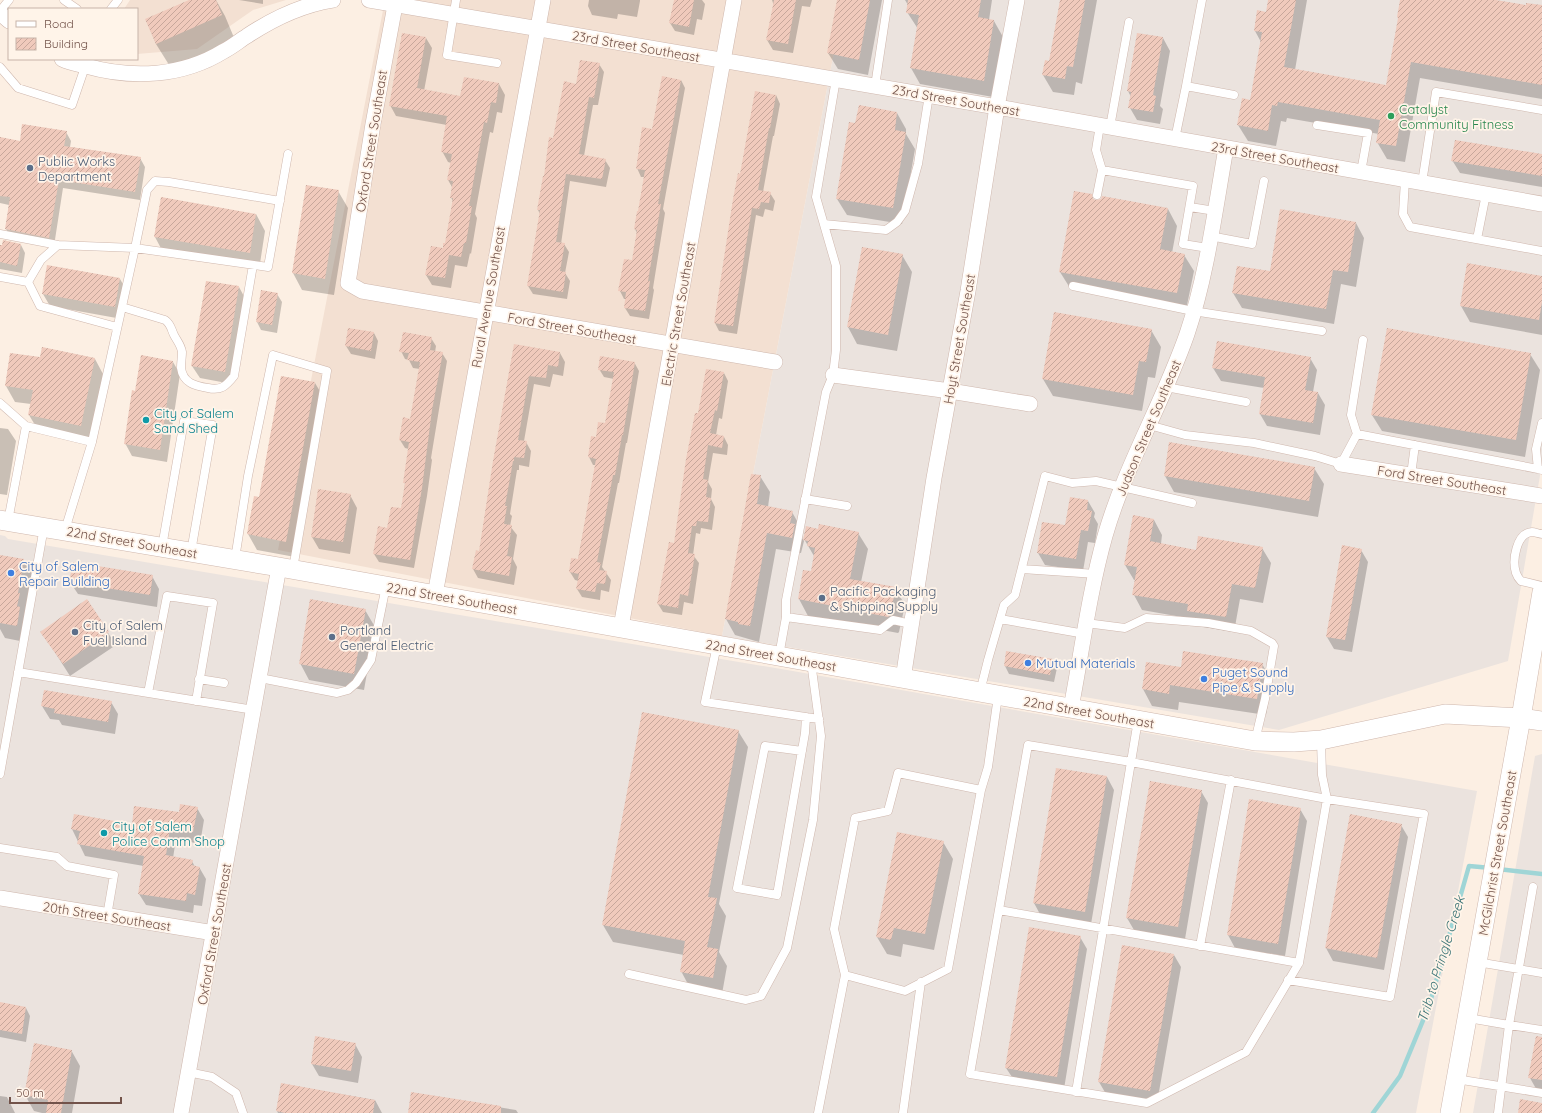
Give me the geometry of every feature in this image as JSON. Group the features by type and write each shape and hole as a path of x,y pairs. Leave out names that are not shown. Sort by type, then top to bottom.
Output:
{"street":[{"path":"68,60 86,63 120,74 147,75 172,71 201,63 224,52 267,23 290,11 314,3 333,0"},
{"name":"23rd Street Southeast","path":"369,0 455,7 538,29 929,95 1542,204"},
{"name":"Rural Avenue Southeast","path":"435,595 543,0"},
{"name":"Electric Street Southeast","path":"621,627 734,0"},
{"name":"Hoyt Street Southeast","path":"903,679 934,478 968,291 997,107 1017,0"},
{"name":"Oxford Street Southeast","path":"348,283 373,124 395,2"},
{"path":"0,12 8,20"},
{"name":"Judson Street Southeast","path":"1071,708 1085,628 1105,536 1123,486 1166,387 1187,334 1209,242 1226,148"},
{"name":"Ford Street Southeast","path":"348,283 362,291 775,362"},
{"path":"833,375 950,391 1030,404"},
{"name":"Ford Street Southeast","path":"1341,464 1542,496"},
{"name":"22nd Street Southeast","path":"4,520 621,627 903,679 1255,741 1294,742 1321,740 1445,714 1522,718 1542,721"},
{"name":"Oxford Street Southeast","path":"181,1113 260,678 286,568"},
{"name":"McGilchrist Street Southeast","path":"1450,1113 1522,718 1542,592"},
{"name":"20th Street Southeast","path":"0,898 214,933"}],"lane":[{"path":"0,12 9,0"},
{"path":"64,0 76,8"},
{"path":"112,8 118,0"},
{"path":"875,86 888,0"},
{"path":"1175,139 1202,0"},
{"path":"455,7 448,55 497,63"},
{"path":"1097,195 1102,170 1096,150 1105,126 1129,22"},
{"path":"0,67 18,88 72,105 86,63"},
{"path":"779,656 786,617 786,600 826,392 833,375 836,350 836,266 816,197 836,79"},
{"path":"1186,86 1234,95"},
{"path":"1422,183 1436,92 1542,110"},
{"path":"824,224 886,230 897,222 905,211 918,164 929,95"},
{"path":"1317,125 1368,133 1361,172"},
{"path":"0,234 58,245 135,248 268,267 288,154"},
{"path":"1102,170 1193,186 1183,244 1209,242 1252,244 1264,181"},
{"path":"1405,180 1403,214 1410,227 1542,251"},
{"path":"65,530 92,442 147,190 155,181 169,182 280,200"},
{"path":"1477,239 1486,194"},
{"path":"1190,207 1214,211"},
{"path":"28,282 41,260 58,245"},
{"path":"122,307 165,320 170,323 175,339 180,346 182,353 181,368 184,377 192,385 214,389 226,386 234,376 253,265"},
{"path":"0,278 28,282"},
{"path":"28,282 40,306 118,327"},
{"path":"1072,286 1193,311 1322,331"},
{"path":"1149,425 1185,435 1254,443 1315,456 1341,464 1357,434 1351,415 1362,340"},
{"path":"235,559 248,476 273,355 327,371 286,568"},
{"path":"1166,387 1246,402"},
{"path":"0,403 26,426 92,442"},
{"path":"162,547 184,420 213,425 191,552"},
{"path":"1357,434 1540,469 1536,449 1542,423"},
{"path":"4,520 26,426"},
{"path":"1411,475 1415,445"},
{"path":"845,975 905,991 948,969 981,790 988,767 988,660 1004,605 1014,595 1045,476 1072,483 1096,481 1192,503"},
{"path":"805,499 847,506"},
{"path":"0,774 44,527"},
{"path":"1542,534 1532,532 1524,536 1517,549 1515,563 1516,574 1521,581 1542,586"},
{"path":"1022,569 1096,574"},
{"path":"260,678 337,693 348,690 356,683 371,660 382,613 386,586"},
{"path":"148,693 167,596 213,603 196,701"},
{"path":"786,617 880,630 893,620 912,624"},
{"path":"1000,619 1085,628 1125,628 1146,618 1208,623 1252,631 1272,643 1274,646 1265,699 1255,741"},
{"path":"717,645 704,702 819,719"},
{"path":"629,974 746,1000 761,996 787,948 813,820 821,737 811,662"},
{"path":"18,672 254,710"},
{"path":"199,679 224,683"},
{"path":"802,751 765,746 737,888 777,895 802,751 806,717"},
{"path":"1076,1092 1138,720"},
{"path":"1288,980 1390,997 1424,814 1327,799 1231,780 1028,745 970,1074 1147,1104 1246,1052 1288,980 1298,963 1327,799 1322,776 1321,740"},
{"path":"818,1113 845,975 834,930 855,818 888,811 898,773 981,790"},
{"path":"1200,946 1231,780"},
{"path":"0,848 57,857 67,866 114,875 107,916"},
{"path":"1498,1113 1509,1025 1533,887"},
{"path":"999,910 1298,963"},
{"path":"1477,962 1542,973"},
{"path":"902,1113 921,982"},
{"path":"1468,1018 1542,1030"},
{"path":"188,1072 212,1077 236,1094 243,1113"},
{"path":"1456,1079 1542,1094"}],"shaded area":[{"path":"130,0 286,0 253,10 197,49 138,54 138,8 125,8"},
{"path":"385,0 844,0 722,636 278,550"},
{"path":"844,0 1542,0 1542,464 1508,661 1279,730 722,636"},
{"path":"0,535 5,536 8,539 787,670 1477,791 1416,1113 0,1113"},
{"path":"1542,754 1542,1113 1473,1113 1535,756"}],"building":[{"path":"189,0 216,0 222,15 156,44 145,19"},
{"path":"674,0 694,0 689,27 669,23"},
{"path":"774,0 796,0 788,44 766,40"},
{"path":"837,0 870,0 859,60 827,53"},
{"path":"908,0 981,0 978,17 994,20 984,81 910,68 919,15 906,13"},
{"path":"1060,0 1085,0 1073,67 1067,66 1065,79 1042,75 1045,60 1049,61"},
{"path":"1268,0 1296,0 1284,67 1386,85 1400,0 1496,0 1526,5 1526,3 1542,5 1542,85 1411,62 1396,146 1376,143 1380,120 1278,102 1277,106 1272,105 1268,131 1237,125 1242,98 1250,100 1262,32 1254,31 1257,10 1266,12"},
{"path":"402,33 426,37 417,88 460,96 464,77 499,83 496,103 491,102 487,123 484,122 469,206 472,206 466,243 464,243 461,257 449,255 445,278 425,275 431,246 443,248 443,243 445,243 453,198 450,198 453,181 447,180 452,154 441,152 447,116 389,106"},
{"path":"1137,33 1163,37 1153,95 1156,96 1153,112 1128,108 1131,92 1127,91"},
{"path":"580,60 600,63 594,98 589,97 579,154 606,159 602,179 566,174 556,242 565,243 560,271 566,272 563,292 527,286 540,210 537,210 544,176 549,137 553,138 564,81 576,84"},
{"path":"662,76 681,80 658,204 661,204 648,281 650,281 645,311 624,308 626,292 618,291 624,259 632,260 637,230 634,229 645,170 636,169 642,127 652,129"},
{"path":"755,91 776,95 758,190 771,192 769,203 761,202 759,209 752,208 733,326 714,323 733,199 738,173 740,174"},
{"path":"859,105 897,112 895,130 906,132 893,208 836,199 849,122 855,123"},
{"name":"Public Works Department","path":"22,124 67,131 64,146 141,157 135,192 59,180 49,238 5,229 10,197 0,196 0,137 20,141"},
{"path":"1455,140 1542,154 1542,176 1451,161"},
{"path":"306,185 339,190 325,279 292,273"},
{"path":"1074,191 1092,194 1093,199 1096,200 1101,199 1102,196 1168,208 1160,249 1185,254 1177,293 1059,272"},
{"path":"161,197 256,214 250,253 154,237"},
{"path":"1280,209 1356,222 1348,272 1333,270 1326,309 1232,293 1237,266 1270,271"},
{"path":"3,240 21,244 17,266 0,262 0,245 2,245"},
{"path":"862,247 903,254 888,335 847,327"},
{"path":"1467,263 1542,276 1542,302 1539,320 1460,306"},
{"path":"47,265 120,278 115,307 42,294"},
{"path":"206,281 239,286 225,372 191,366"},
{"path":"261,290 278,293 272,325 256,322"},
{"path":"1054,312 1152,329 1146,362 1139,361 1133,395 1042,379"},
{"path":"348,328 374,332 371,351 345,346"},
{"path":"1387,328 1531,353 1516,440 1371,415"},
{"path":"403,332 432,337 430,350 443,352 432,410 422,488 410,560 373,554 378,526 387,528 391,507 401,508 405,483 403,483 409,442 399,440 403,417 410,419 420,362 407,360 409,353 399,352"},
{"path":"1217,341 1311,357 1305,390 1318,392 1313,423 1259,414 1265,377 1212,368"},
{"path":"514,344 560,352 558,367 548,365 546,378 529,376 518,440 527,441 524,458 514,457 505,506 507,506 504,524 512,525 507,556 512,557 509,576 472,569 476,550 479,551 493,461"},
{"path":"42,347 95,358 81,426 28,415 33,390 5,386 10,353 40,357"},
{"name":"City of Salem Sand Shed","path":"141,355 173,361 160,450 124,444 132,390 135,391"},
{"path":"600,356 635,362 623,435 615,475 613,475 597,562 601,563 599,570 607,571 605,584 597,583 595,592 576,589 579,574 569,572 571,558 578,559 596,459 588,457 591,436 596,437 598,422 605,423 614,372 598,370"},
{"path":"706,369 724,372 717,411 715,410 710,433 724,436 722,448 708,445 703,479 708,480 706,497 711,498 708,522 697,521 696,526 692,526 688,553 695,554 688,596 680,594 678,608 657,604 669,542 674,543 686,459 695,413 698,413"},
{"path":"281,376 315,382 286,542 247,534 254,496 259,497"},
{"path":"1169,442 1315,467 1309,501 1164,476"},
{"path":"751,474 761,475 757,504 793,511 790,523 795,524 792,538 767,533 750,626 738,624 738,622 725,619"},
{"path":"318,489 351,494 343,542 311,537"},
{"path":"1070,497 1088,500 1087,510 1092,511 1088,531 1081,530 1076,559 1037,553 1042,522 1065,525"},
{"path":"1133,515 1154,519 1150,541 1196,550 1198,536 1263,547 1255,588 1232,584 1226,617 1187,611 1188,604 1132,595 1137,567 1124,565"},
{"path":"819,524 859,532 850,579 896,587 890,615 888,617 798,599 803,570 811,571 815,548 807,546 808,541 803,540 806,526 818,529"},
{"path":"1342,545 1362,549 1345,640 1326,637"},
{"path":"0,555 24,559 18,593 20,593 17,606 20,607 17,626 0,623"},
{"path":"73,562 153,575 150,595 69,582"},
{"name":"City of Salem Fuel Island","path":"87,599 109,632 63,664 40,632"},
{"name":"Portland General Electric","path":"310,599 366,609 354,674 299,664"},
{"name":"Mutual Materials","path":"1006,651 1053,659 1050,675 1004,666"},
{"path":"1183,651 1263,663 1257,699 1170,685 1169,694 1142,689 1146,662 1181,667"},
{"path":"44,690 112,701 108,722 54,713 55,709 41,706"},
{"path":"642,712 739,730 708,897 717,898 707,947 718,949 713,978 680,972 685,941 602,925"},
{"path":"1056,768 1107,776 1085,912 1033,903"},
{"path":"1150,781 1202,790 1178,927 1126,918"},
{"path":"1249,799 1301,808 1278,944 1227,935"},
{"path":"180,804 198,807 193,832 170,828 166,855 193,860 192,865 200,867 195,895 187,893 186,901 138,894 144,856 77,844 80,831 71,829 74,814 132,824 134,806 179,812"},
{"path":"1350,814 1402,824 1377,958 1325,948"},
{"path":"897,832 944,841 925,934 894,928 891,940 876,937"},
{"path":"1029,927 1081,936 1057,1077 1005,1068"},
{"path":"1122,945 1174,954 1150,1091 1098,1082"},
{"path":"0,1002 26,1007 22,1034 0,1030"},
{"path":"315,1036 356,1043 351,1071 311,1064"},
{"path":"1536,1036 1542,1037 1542,1080 1528,1078"},
{"path":"34,1043 72,1050 61,1113 46,1113 48,1100 24,1095"},
{"path":"281,1083 375,1100 373,1113 285,1113 276,1111"},
{"path":"411,1092 501,1106 501,1113 408,1113"},
{"path":"1520,1099 1542,1103 1542,1113 1518,1113"}],"waterway":[{"name":"Trib to Pringle Creek","path":"1373,1113 1400,1076 1429,1006 1469,866 1491,868"},
{"name":"Trib to Pringle Creek","path":"1498,869 1542,874"}],"place":[{"name":"Catalyst Community Fitness","path":"1391,116"},
{"name":"Public Works Department","path":"30,168"},
{"name":"City of Salem Sand Shed","path":"146,420"},
{"name":"City of Salem Repair Building","path":"11,573"},
{"name":"Pacific Packaging & Shipping Supply","path":"822,598"},
{"name":"City of Salem Fuel Island","path":"75,632"},
{"name":"Portland General Electric","path":"332,637"},
{"name":"Mutual Materials","path":"1028,663"},
{"name":"Puget Sound Pipe & Supply","path":"1204,679"},
{"name":"City of Salem Police Comm Shop","path":"104,833"}]}
